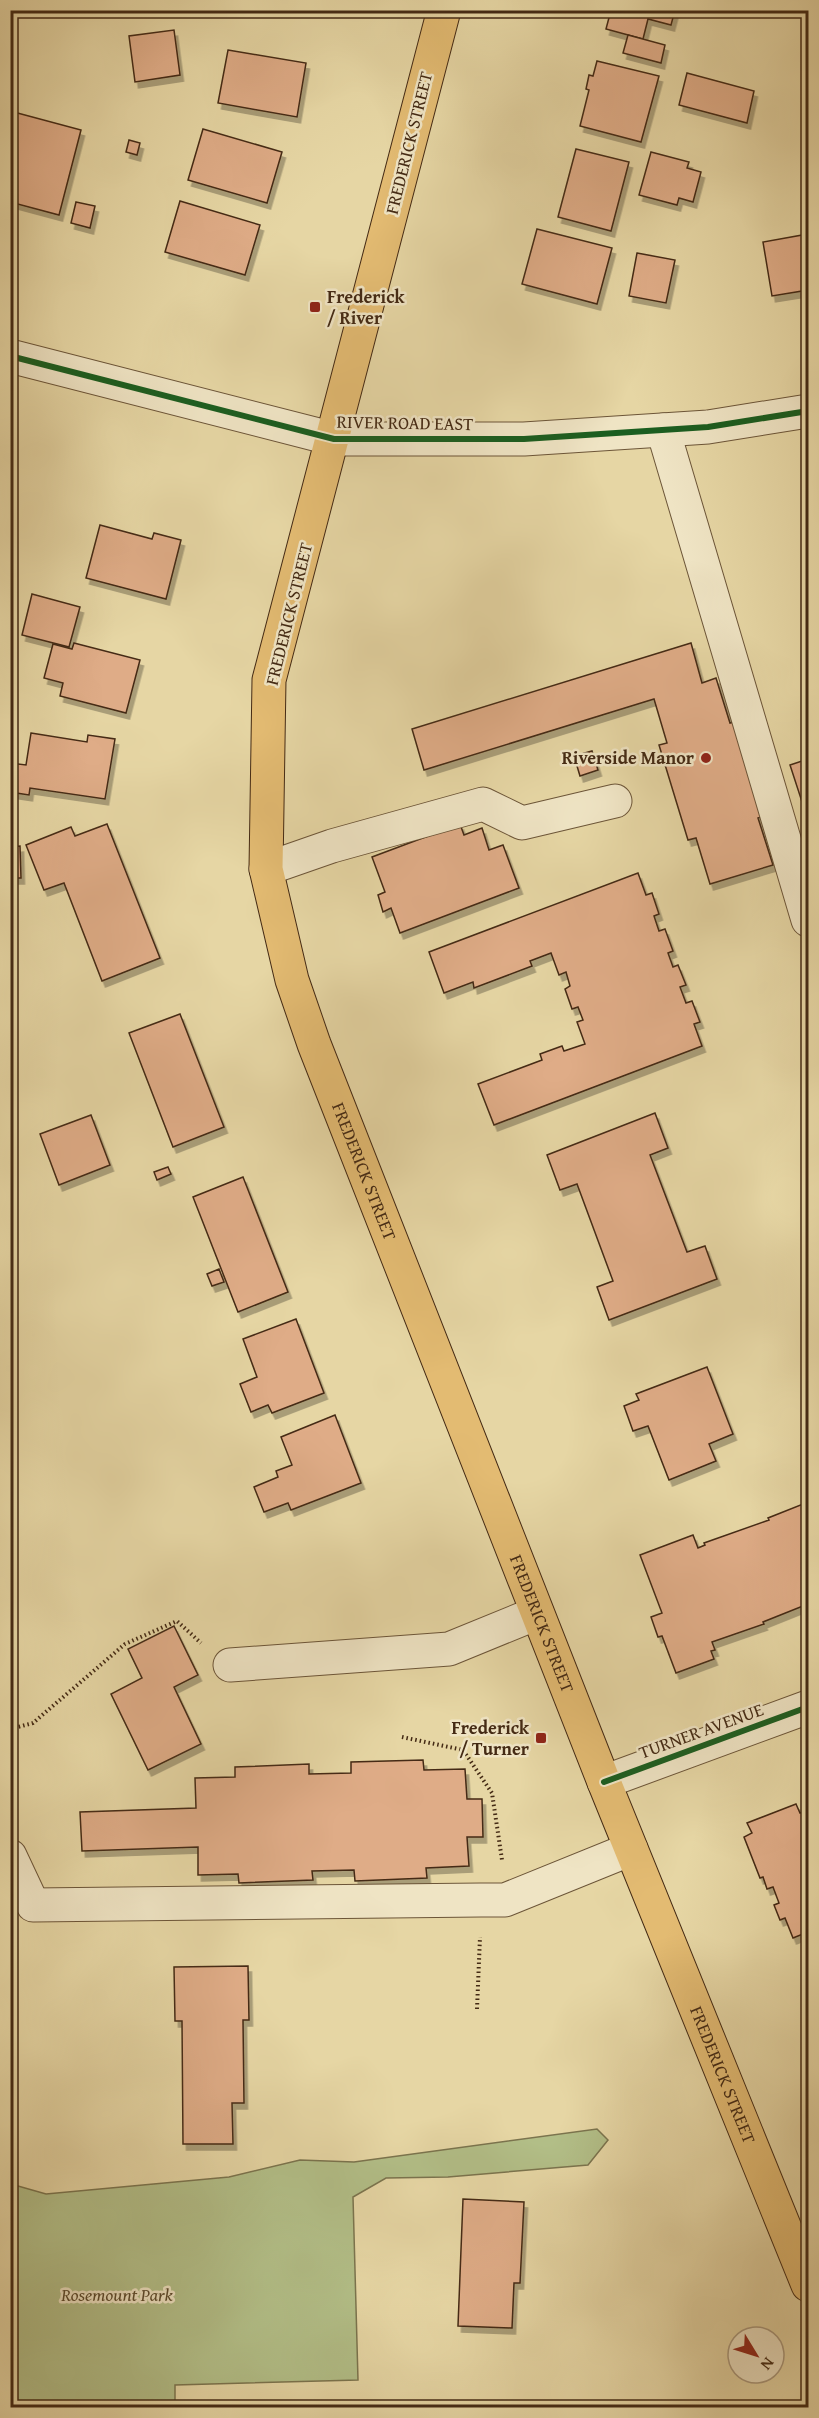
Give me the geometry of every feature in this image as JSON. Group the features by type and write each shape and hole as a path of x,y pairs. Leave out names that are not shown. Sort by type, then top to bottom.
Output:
{"main road":[{"name":"FREDERICK STREET","path":"444,10 270,680 266,868 292,980 314,1044 604,1782 808,2285"}],"street":[{"name":"RIVER ROAD EAST","path":"10,356 334,439 524,439 708,427 808,411"},
{"path":"663,430 808,920"},
{"path":"266,868 332,846 483,804 522,823 615,801"},
{"path":"230,1665 449,1649 537,1613"},
{"name":"TURNER AVENUE","path":"604,1782 808,1707"},
{"path":"10,1856 33,1905 493,1900 631,1849"}],"path":[{"path":"10,1729 33,1723 125,1644 177,1621 215,1658 230,1665"},
{"path":"402,1737 463,1750 492,1793 499,1834 493,1900 477,2009"}],"green space":[{"name":"Rosemount Park","path":"597,2129 608,2140 588,2165 448,2177 386,2178 353,2197 358,2380 175,2385 175,2407 11,2407 11,2184 46,2194 229,2177 300,2160 354,2162"}],"building":[{"path":"611,10 675,10 671,25 648,19 643,39 606,29"},
{"path":"174,30 180,75 135,82 129,36"},
{"path":"628,35 665,45 661,63 623,53"},
{"path":"228,50 306,63 297,117 218,103"},
{"path":"597,61 659,76 641,142 580,126 589,90 586,89 589,75 593,76"},
{"path":"687,73 754,91 747,123 679,105"},
{"path":"10,111 81,130 59,215 10,202"},
{"path":"203,129 282,152 267,203 188,180"},
{"path":"129,140 140,143 137,155 126,152"},
{"path":"576,149 629,162 611,231 558,217"},
{"path":"651,152 689,162 687,168 701,172 693,202 679,198 677,205 639,195"},
{"path":"180,201 260,225 245,275 165,252"},
{"path":"76,202 95,206 90,228 71,223"},
{"path":"537,229 612,248 597,304 522,284"},
{"path":"808,234 808,290 772,296 763,242"},
{"path":"637,253 675,260 666,303 629,296"},
{"path":"100,525 152,539 154,533 181,540 166,599 86,578"},
{"path":"32,594 80,607 69,647 22,635"},
{"path":"74,643 140,660 126,713 60,696 63,683 44,678 53,644 72,649"},
{"name":"Riverside Manor","path":"691,643 702,683 716,678 730,723 738,721 767,815 758,818 773,865 710,884 696,838 688,840 659,745 667,743 654,699 424,770 412,729"},
{"path":"31,733 87,742 88,735 115,739 105,799 30,788 29,795 10,792 10,763 26,765"},
{"path":"592,751 598,770 580,776 574,756"},
{"path":"808,759 808,806 804,808 790,765"},
{"path":"107,824 160,958 102,981 64,883 44,890 26,845 71,827 75,836"},
{"path":"460,824 464,835 482,828 489,850 503,845 519,888 400,933 391,908 383,912 378,895 385,892 372,857"},
{"path":"20,846 21,878 10,878 10,847"},
{"path":"638,873 646,895 652,893 659,914 654,916 659,931 665,929 673,951 668,953 673,967 678,965 686,985 680,987 686,1003 692,1001 700,1022 694,1024 702,1046 494,1125 478,1084 542,1060 540,1054 562,1046 564,1051 585,1044 577,1022 583,1020 578,1007 572,1009 565,989 570,986 566,972 559,975 551,953 530,961 532,966 474,988 473,982 444,993 429,952"},
{"path":"180,1014 224,1127 173,1147 129,1033"},
{"path":"655,1113 668,1148 650,1155 687,1252 705,1246 717,1279 609,1320 597,1287 613,1281 577,1184 560,1190 547,1155"},
{"path":"91,1115 110,1165 59,1185 40,1134"},
{"path":"168,1167 171,1174 157,1180 154,1172"},
{"path":"243,1177 288,1292 238,1312 193,1197"},
{"path":"219,1269 224,1282 212,1286 207,1274"},
{"path":"296,1319 324,1393 272,1413 268,1405 251,1412 240,1384 257,1377 243,1339"},
{"path":"707,1367 733,1434 709,1444 716,1461 669,1480 648,1426 633,1431 624,1406 639,1400 636,1394"},
{"path":"335,1415 361,1483 291,1510 288,1503 264,1512 254,1487 278,1477 276,1471 292,1465 281,1437"},
{"path":"808,1502 808,1604 763,1622 764,1624 712,1642 715,1650 711,1651 714,1659 676,1673 662,1636 658,1637 651,1617 662,1613 640,1555 693,1535 698,1548 705,1545 704,1543 769,1520 768,1518"},
{"path":"174,1626 198,1675 174,1687 201,1744 148,1770 111,1694 142,1678 128,1649"},
{"path":"423,1760 424,1770 465,1769 467,1799 482,1799 483,1837 467,1837 469,1866 426,1868 427,1878 355,1881 354,1870 312,1871 313,1880 239,1883 238,1874 198,1875 198,1847 82,1851 80,1812 196,1808 195,1778 235,1777 235,1767 309,1764 309,1774 351,1773 351,1762"},
{"path":"796,1804 800,1813 808,1810 808,1932 793,1938 785,1918 780,1920 774,1905 779,1903 773,1887 767,1889 763,1877 760,1878 744,1837 752,1833 747,1823"},
{"path":"248,1966 249,2020 243,2020 244,2103 232,2103 233,2144 183,2144 182,2021 175,2021 174,1967"},
{"path":"463,2199 524,2202 520,2283 514,2283 512,2328 458,2326"}],"cycle path":[{"path":"10,356 334,439 524,439 708,427 808,411"},
{"path":"604,1782 808,1707"}],"place":[{"name":"Frederick / River","path":"315,307"},
{"name":"Riverside Manor","path":"706,758"},
{"name":"Frederick / Turner","path":"541,1738"}]}
